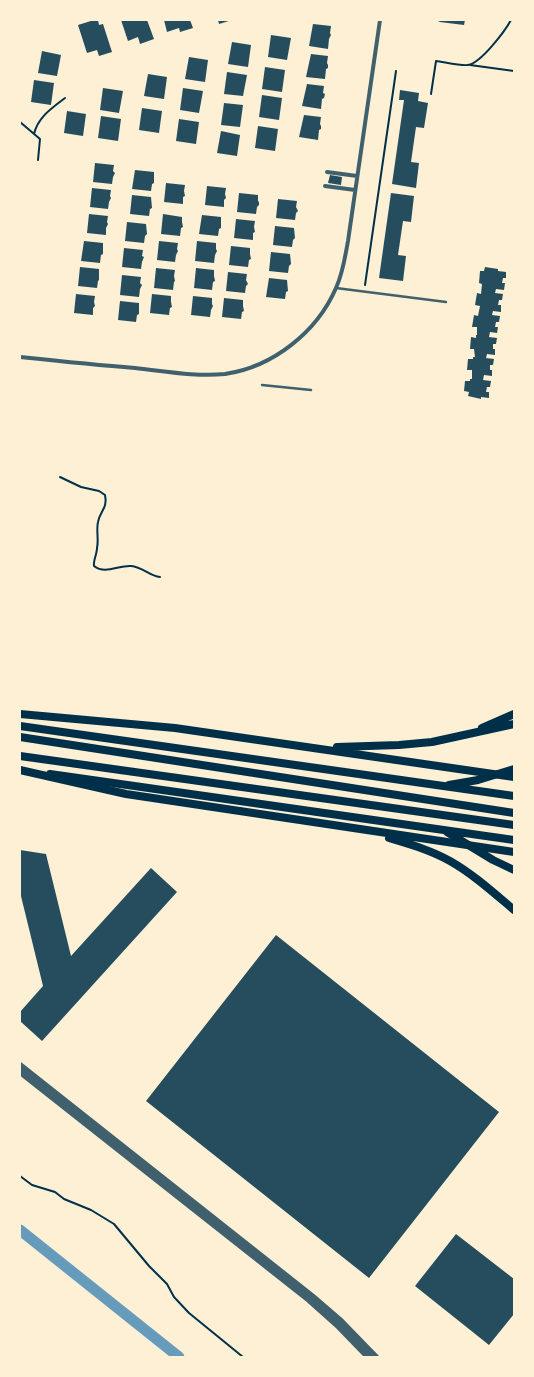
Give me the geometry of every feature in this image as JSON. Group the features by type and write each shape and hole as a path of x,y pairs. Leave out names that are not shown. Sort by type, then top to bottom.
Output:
{"main road":[{"path":"20,714 175,728 514,777"},
{"path":"464,736 514,714"},
{"path":"308,747 356,747 432,742 514,724"},
{"path":"20,726 514,796"},
{"path":"20,737 514,813"},
{"path":"20,756 514,825"},
{"path":"415,783 450,785 478,780 514,769"},
{"path":"20,770 514,840"},
{"path":"20,770 126,794 514,852"},
{"path":"361,830 414,846 450,861 489,889 514,910"},
{"path":"443,830 493,860 514,870"}],"street":[{"path":"20,357 191,374 226,374 244,370 260,364 290,347 318,318 336,288 345,258 380,20"},
{"path":"327,172 357,176"},
{"path":"325,186 356,190"},
{"path":"20,1065 312,1296 341,1321 376,1357"},
{"path":"20,1072 309,1300 337,1325 368,1357"}],"lane":[{"path":"336,288 446,302"},
{"path":"262,385 311,390"}],"path":[{"path":"468,65 480,58 505,32 511,20"},
{"path":"432,94 436,61 514,71"},
{"path":"364,292 396,71"},
{"path":"34,134 39,121 64,98"},
{"path":"20,122 40,139 38,160"},
{"path":"60,477 81,487 98,491 105,495 106,504 98,522 98,546 93,562 94,566 102,570 130,566 139,567 153,577 160,577"},
{"path":"20,1176 32,1185 55,1192 64,1198 91,1210 114,1224 149,1266 167,1284 174,1297 189,1313 243,1357"}],"building":[{"path":"98,20 99,25 103,24 112,52 99,56 97,50 87,53 78,25"},
{"path":"121,20 147,20 154,39 140,44 138,37 128,41"},
{"path":"164,20 190,20 193,28 180,32 179,28 167,32"},
{"path":"218,20 232,20 219,24"},
{"path":"436,20 465,20 464,25 440,22"},
{"path":"313,24 331,26 328,49 309,46"},
{"path":"271,35 291,38 287,60 268,57"},
{"path":"232,42 251,45 248,67 228,64"},
{"path":"42,51 61,55 57,76 38,73"},
{"path":"311,54 328,56 328,68 326,69 325,79 306,77"},
{"path":"189,57 208,60 205,82 185,79"},
{"path":"265,67 285,70 282,92 262,89"},
{"path":"227,72 247,75 243,96 224,94"},
{"path":"148,74 167,77 164,99 144,96"},
{"path":"34,80 54,83 51,105 31,102"},
{"path":"307,84 324,86 323,93 325,94 324,98 322,99 321,109 302,106"},
{"path":"103,88 123,91 119,113 100,110"},
{"path":"183,88 203,91 199,113 180,110"},
{"path":"400,90 419,93 418,101 428,103 424,128 416,127 411,162 419,163 416,188 392,184 404,100 399,100"},
{"path":"262,95 282,98 279,120 259,117"},
{"path":"224,103 243,105 240,127 221,125"},
{"path":"142,108 162,111 159,133 139,130"},
{"path":"67,111 86,114 83,136 64,133"},
{"path":"304,115 321,117 321,129 319,130 318,140 299,137"},
{"path":"101,116 121,119 118,141 98,138"},
{"path":"179,119 199,122 196,144 176,141"},
{"path":"258,126 278,129 275,151 255,148"},
{"path":"221,131 240,135 237,156 217,153"},
{"path":"95,163 114,165 113,171 115,173 112,184 93,182"},
{"path":"135,170 154,172 154,183 152,184 151,191 132,189"},
{"path":"330,175 342,177 341,185 328,183"},
{"path":"166,183 185,185 183,204 164,202"},
{"path":"207,186 226,188 224,207 205,205"},
{"path":"92,188 111,190 111,198 108,209 90,207"},
{"path":"239,193 258,195 259,205 257,207 256,214 237,212"},
{"path":"391,193 414,196 411,222 403,221 398,255 406,256 403,281 379,278"},
{"path":"132,195 151,197 152,208 150,209 149,216 130,214"},
{"path":"278,199 297,201 296,207 298,211 296,213 295,220 276,218"},
{"path":"89,214 108,216 106,235 87,233"},
{"path":"163,214 182,217 183,227 181,228 180,236 161,234"},
{"path":"202,215 221,217 221,228 219,229 218,236 199,234"},
{"path":"236,219 255,221 253,240 234,238"},
{"path":"127,222 146,224 147,234 145,236 144,243 125,241"},
{"path":"275,226 294,228 295,238 293,240 292,247 273,245"},
{"path":"84,241 103,243 103,254 101,255 100,263 81,261"},
{"path":"159,241 178,243 178,251 175,262 157,260"},
{"path":"197,241 216,243 217,251 214,263 195,261"},
{"path":"231,246 250,248 251,259 249,260 248,267 229,265"},
{"path":"124,248 143,250 142,256 144,257 141,269 122,267"},
{"path":"271,252 290,254 291,264 289,266 288,273 269,271"},
{"path":"80,267 99,269 97,288 78,286"},
{"path":"485,267 506,272 506,278 503,278 502,283 505,283 504,290 496,289 495,293 503,294 502,300 499,300 498,305 501,305 501,312 493,311 492,315 500,316 499,322 496,322 495,327 498,327 497,333 490,332 489,337 497,338 496,344 493,344 495,355 487,354 486,358 494,359 493,365 490,365 492,376 484,375 483,380 491,381 490,387 487,387 486,392 489,392 489,398 481,397 481,399 468,396 469,392 464,391 465,381 470,381 470,379 472,379 472,370 467,370 468,359 473,359 473,357 475,357 474,349 470,349 471,337 476,338 477,327 472,327 474,315 478,316 480,306 475,305 477,293 481,294 482,284 479,283 480,271 484,271"},
{"path":"156,268 175,270 173,290 154,288"},
{"path":"196,268 214,270 215,281 213,282 212,290 194,288"},
{"path":"228,272 247,274 246,280 248,284 246,286 245,293 226,291"},
{"path":"122,275 141,277 140,283 142,285 139,297 120,295"},
{"path":"269,278 287,280 288,291 286,292 285,299 266,297"},
{"path":"76,294 95,296 93,315 74,313"},
{"path":"152,294 171,296 172,307 170,308 169,315 150,313"},
{"path":"193,296 212,298 213,306 210,317 191,315"},
{"path":"224,298 243,300 244,311 242,312 241,319 222,317"},
{"path":"120,301 139,303 139,314 137,315 136,322 118,320"},
{"path":"20,850 46,854 71,956 151,868 177,892 42,1041 20,1021 20,1012 43,986 20,892"},
{"path":"276,935 499,1112 369,1278 146,1101"},
{"path":"456,1234 514,1279 514,1314 489,1345 415,1286"}],"waterway":[{"path":"20,1230 179,1357"}]}
